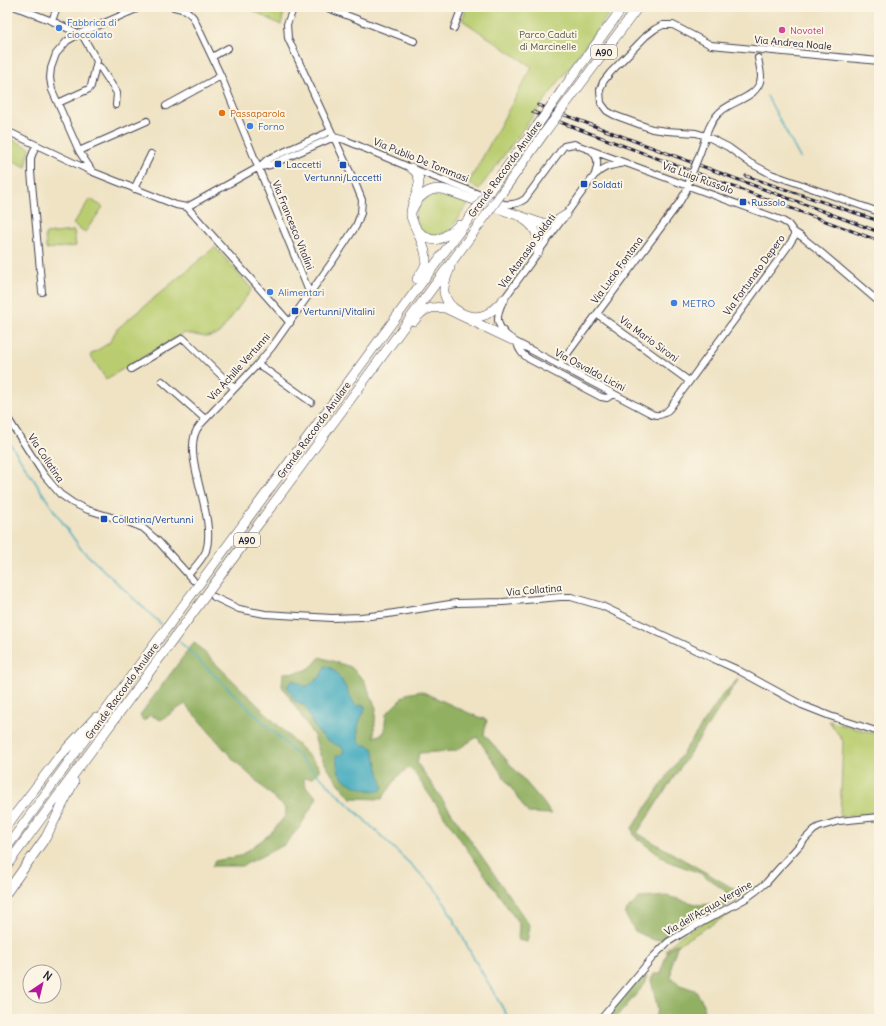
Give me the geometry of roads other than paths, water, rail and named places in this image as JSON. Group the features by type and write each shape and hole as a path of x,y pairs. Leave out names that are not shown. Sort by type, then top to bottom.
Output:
{"highway":[{"name":"Grande Raccordo Anulare","path":"7,847 623,7"},
{"name":"Grande Raccordo Anulare","path":"7,865 638,7"},
{"path":"391,323 425,266 424,251 411,216 420,182 417,173 411,168"},
{"path":"412,210 417,200 424,194 438,189 457,194 540,223 550,224 558,221 566,215"},
{"path":"416,228 423,236 434,240 441,239 474,211"},
{"path":"520,217 536,231 538,238 538,252"},
{"path":"465,243 455,259 444,286 444,293 452,307 468,316 475,317 490,312 504,299"},
{"path":"382,355 420,314 428,308 438,307 452,311 515,342"},
{"path":"7,825 63,752 115,698"},
{"path":"7,892 46,837 89,754"}],"street":[{"path":"16,7 81,33 97,60 89,89 58,103"},
{"path":"52,21 57,7"},
{"path":"93,172 78,151 58,103 50,81 52,63 56,54 64,44 81,33 141,7"},
{"name":"Via Francesco Vitalini","path":"174,7 186,10 192,16 212,57 259,167 310,294"},
{"name":"Via Achille Vertunni","path":"188,575 203,556 206,550 208,538 208,524 193,450 196,431 205,419 258,364 272,347 356,226 362,210 361,197 288,38 287,24 294,7"},
{"path":"325,7 414,41"},
{"path":"454,28 462,7"},
{"name":"Via Andrea Noale","path":"879,61 711,45 673,25 663,25 646,36 610,73 601,86 599,95 603,107 610,113 652,129 667,132 696,133 706,136 728,147 750,164 771,174 879,212"},
{"path":"212,57 228,48"},
{"path":"706,136 713,120 720,112 728,105 751,94 756,88 760,78 758,58"},
{"path":"96,66 100,67 117,94 116,105"},
{"path":"166,106 221,76"},
{"path":"78,151 147,121"},
{"path":"7,131 93,172 176,205 187,207 290,323"},
{"path":"187,207 259,167 332,134"},
{"name":"Via Publio De Tommasi","path":"332,134 411,168 504,204 519,203 527,197 564,146 574,144 591,150"},
{"name":"Via Lucio Fontana","path":"559,365 679,203 688,185 706,136"},
{"path":"36,145 31,158 31,177 42,292"},
{"name":"Via Luigi Russolo","path":"591,150 777,218 788,224 794,232"},
{"name":"Via Atanasio Soldati","path":"591,150 598,160 594,176"},
{"path":"134,189 151,154"},
{"name":"Via Atanasio Soldati","path":"515,342 501,330 498,322 498,314 504,299 594,176 601,169 608,166 625,163"},
{"name":"Via Fortunato Depero","path":"794,232 812,245 879,302"},
{"name":"Via Fortunato Depero","path":"659,415 668,411 789,245 794,237 794,232"},
{"name":"Via Mario Sironi","path":"598,314 689,381"},
{"path":"130,369 183,338 234,388"},
{"path":"515,342 522,354 528,359 601,397 607,398 613,394"},
{"name":"Via Osvaldo Licini","path":"515,342 652,414 659,415"},
{"path":"258,364 311,402"},
{"path":"162,381 205,419"},
{"name":"Via Collatina","path":"7,417 44,475 60,494 73,503 88,510 143,528 166,549 193,580"},
{"name":"Via Collatina","path":"214,597 239,609 265,614 332,618 388,614 456,603 503,602 572,597 602,606 736,669 802,705 879,732"},
{"name":"Via dell'Acqua Vergine","path":"601,1019 668,942 756,892 814,830 839,820 879,817"}],"water":[{"path":"325,666 330,667 339,676 357,706 365,706 359,725 358,735 362,745 367,745 373,748 383,788 379,791 352,785 343,778 338,770 336,756 342,754 344,751 342,747 329,741 318,732 304,705 295,701 287,686 293,680 304,686 308,686 320,677"}],"waterway":[{"path":"767,96 800,158"},
{"path":"7,439 81,549 161,624"},
{"path":"179,641 433,886 447,907 473,957 509,1019"}],"railway":[{"path":"538,105 879,232"},
{"path":"533,112 879,241"},
{"path":"746,176 879,221"}],"place":[{"name":"Fabbrica di cioccolato","path":"59,28"},
{"name":"Novotel","path":"782,30"},
{"name":"Passaparola","path":"222,113"},
{"name":"Forno","path":"250,126"},
{"name":"Laccetti","path":"278,164"},
{"name":"Vertunni/Laccetti","path":"343,165"},
{"name":"Soldati","path":"584,184"},
{"name":"Russolo","path":"743,202"},
{"name":"Alimentari","path":"270,292"},
{"name":"METRO","path":"674,303"},
{"name":"Vertunni/Vitalini","path":"295,311"},
{"name":"Collatina/Vertunni","path":"104,519"}],"park label":[{"name":"Parco Caduti di Marcinelle","path":"548,40"}]}
